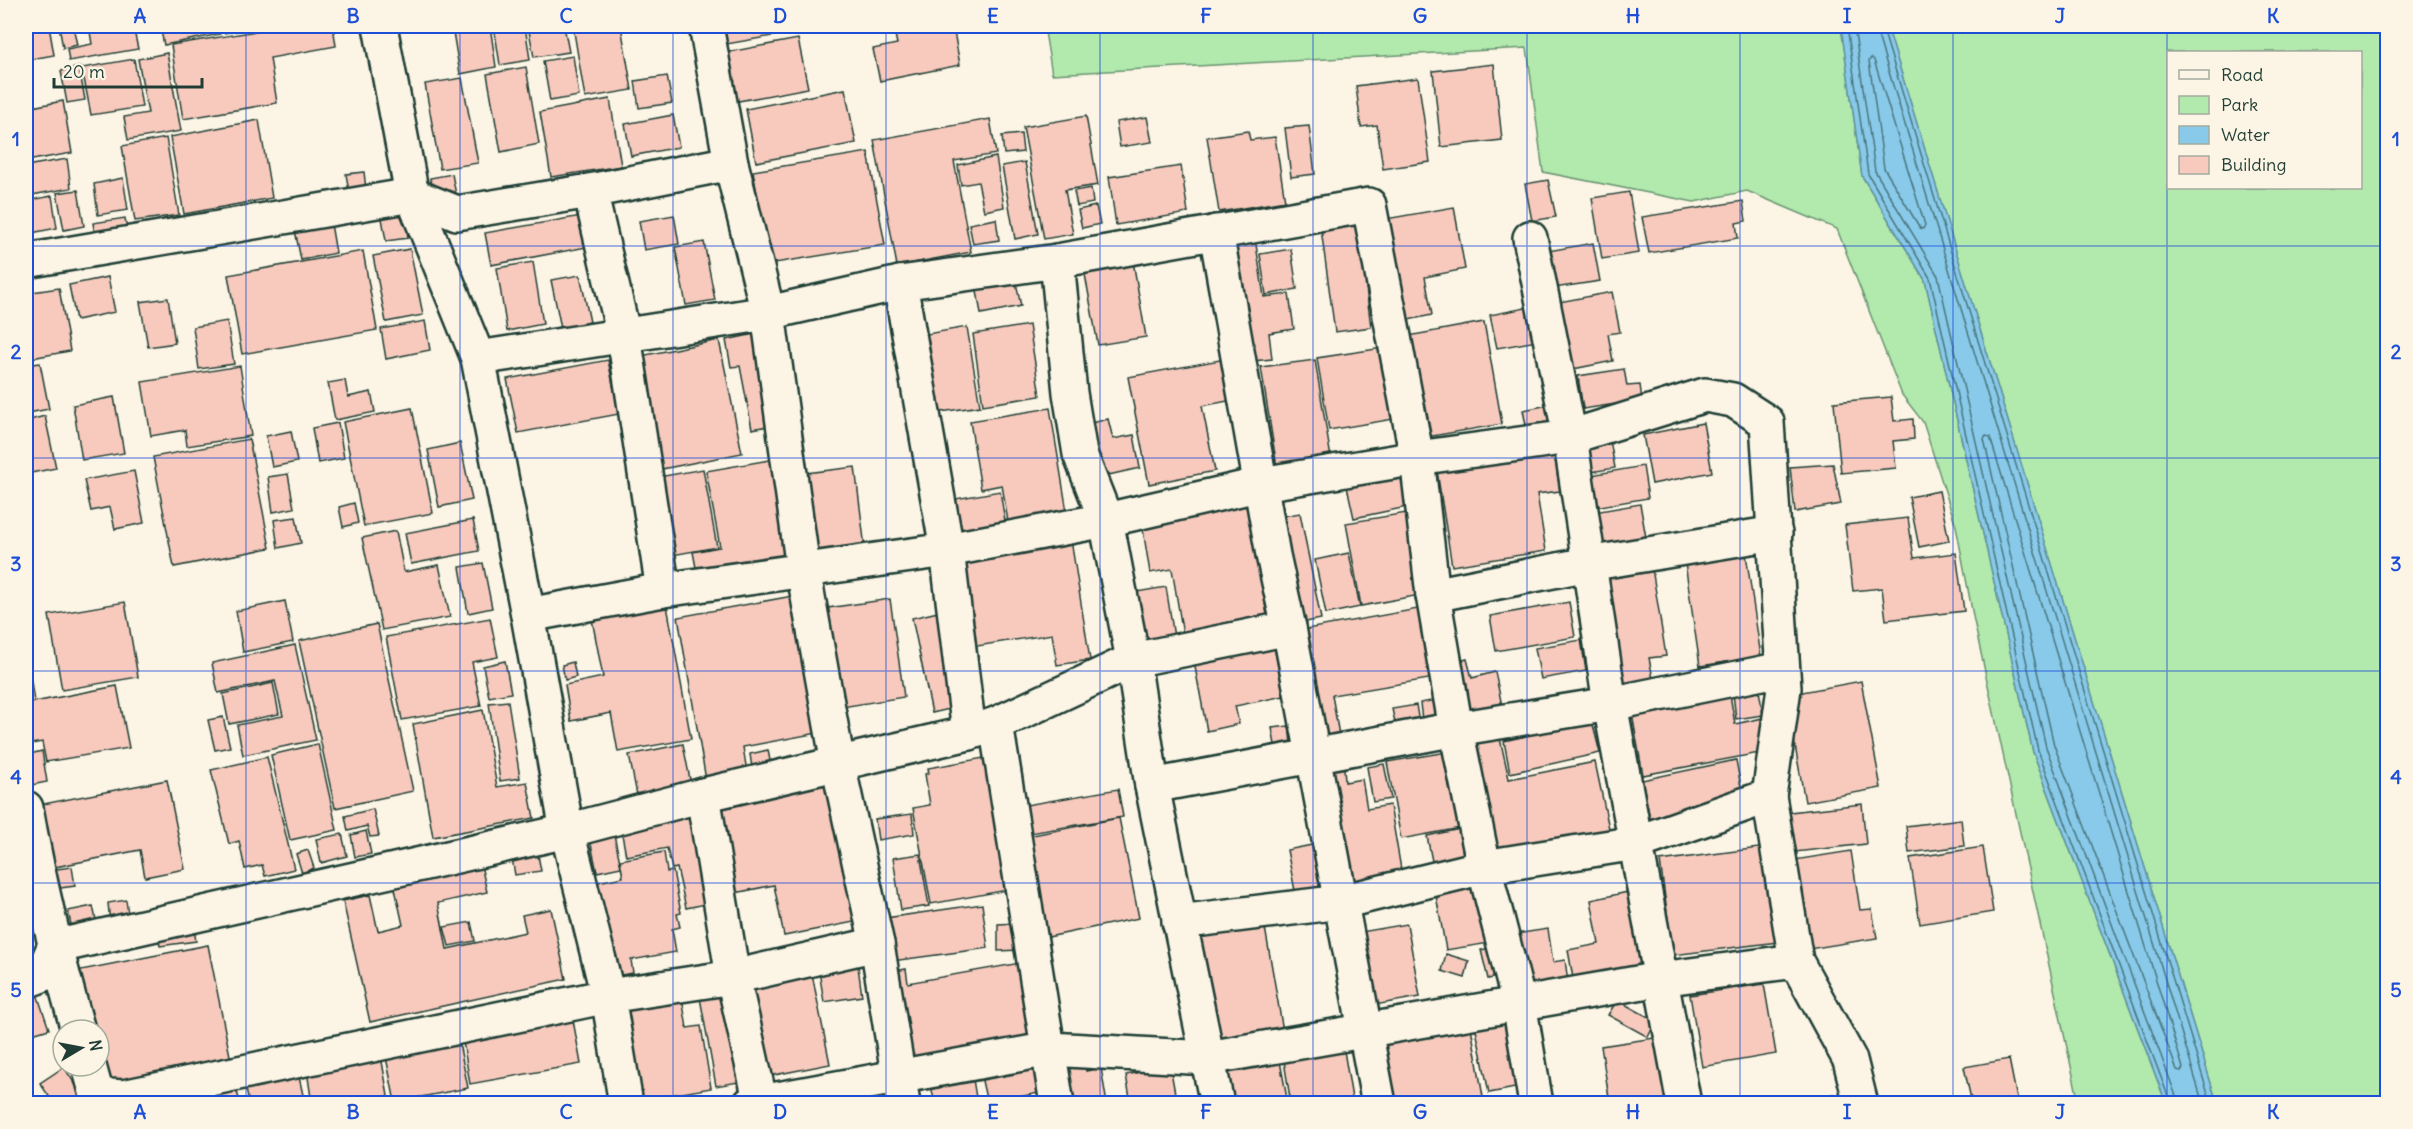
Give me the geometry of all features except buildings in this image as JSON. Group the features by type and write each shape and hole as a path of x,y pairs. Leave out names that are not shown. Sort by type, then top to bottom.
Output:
{"street":[{"path":"380,26 412,195 478,358 567,831 608,996 626,1104"},
{"path":"706,26 731,163 768,313 803,570 838,764 877,944 900,1090"},
{"path":"26,261 412,195 457,213 590,191 731,163"},
{"path":"590,191 624,336 663,590"},
{"path":"478,358 768,313 900,283 1057,261 1369,205 1417,458 1433,595 1456,729 1484,867 1519,1003 1536,1104"},
{"path":"1216,232 1273,555 1289,628 1311,755 1379,1104"},
{"path":"1530,238 1570,437 1610,704 1684,1104"},
{"path":"1057,261 1070,393 1080,454 1106,520 1133,660 1152,786 1217,1104"},
{"path":"900,283 947,550 1050,1049 1057,1104"},
{"path":"528,615 663,590 947,550 1106,520 1262,484 1417,458 1570,437 1705,395 1733,400 1767,422 1784,688 1768,796 1796,961 1850,1060 1861,1104"},
{"path":"1433,595 1588,564 1775,533"},
{"path":"54,946 567,831 703,795 983,728 1133,660 1289,628"},
{"path":"1152,786 1456,729 1610,704 1782,669"},
{"path":"703,795 758,1103 900,1090 1050,1049 1209,1058 1660,979 1796,961"},
{"path":"1179,922 1341,902 1484,867 1636,843 1768,796"},
{"path":"26,808 38,878 75,1018"},
{"path":"92,1078 97,1095 124,1100 608,996 734,977 877,944"},
{"path":"26,981 42,975 54,946"}],"green space":[{"path":"1044,26 1841,26 1862,176 1925,280 2033,752 2166,1103 2079,1103 1974,621 1956,526 1923,422 1902,395 1837,229 1747,191 1694,202 1543,172 1527,48 1052,74"},
{"path":"1887,26 2387,26 2387,1103 2217,1103"}],"water":[{"path":"1841,26 1887,26 2217,1103 2166,1103 2033,752 1925,280 1862,176"}]}
